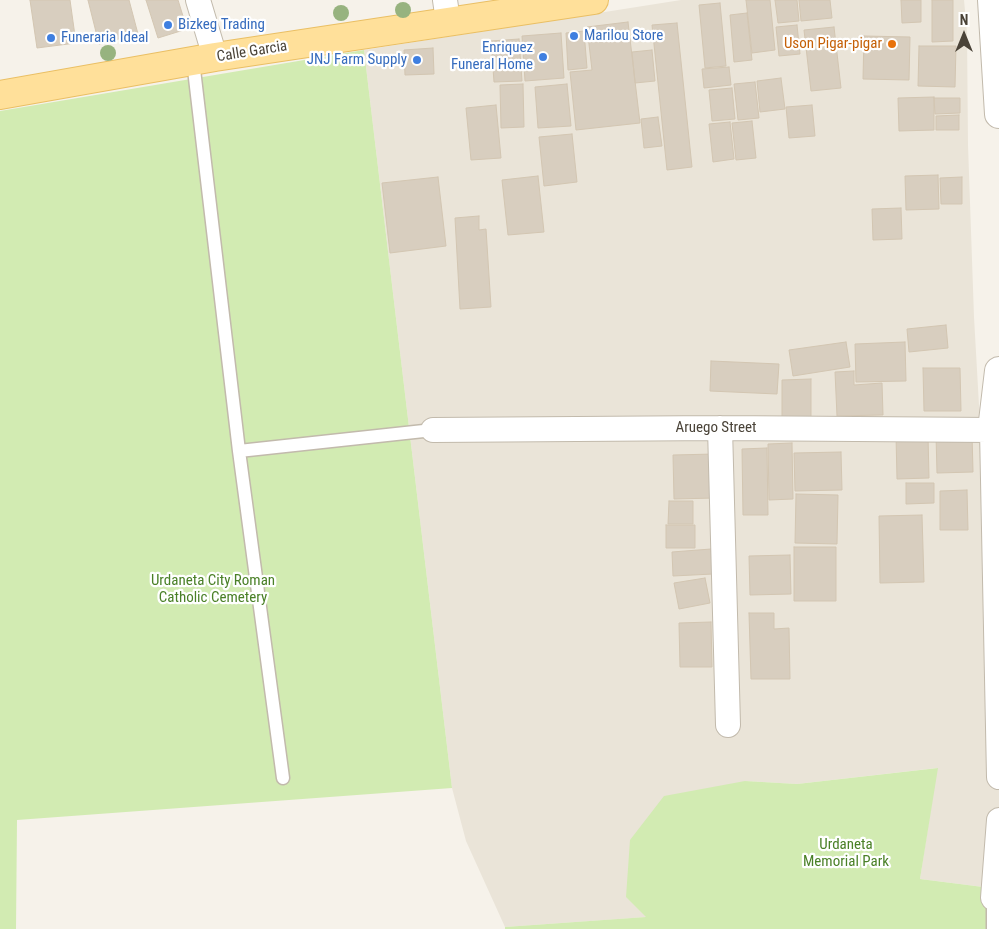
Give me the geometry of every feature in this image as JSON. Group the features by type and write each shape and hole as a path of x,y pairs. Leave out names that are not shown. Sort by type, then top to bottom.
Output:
{"main road":[{"name":"Calle Garcia","path":"0,95 204,59 446,11 594,0"}],"street":[{"path":"198,0 204,59"},
{"path":"992,0 999,114"},
{"path":"999,371 995,430 999,777"},
{"path":"720,428 728,725"},
{"name":"Aruego Street","path":"433,430 720,428 995,430"},
{"path":"994,898 999,820"}],"lane":[{"path":"204,59 239,451 283,778"},
{"path":"239,451 433,430"},
{"path":"993,929 994,898"}],"shaded area":[{"path":"681,0 964,0 967,33 968,145 974,317 981,441 999,441 999,889 920,879 937,768 797,784 745,781 647,917 505,927 466,841 452,788 364,50"}],"green space":[{"name":"Urdaneta City Roman Catholic Cemetery","path":"364,50 452,788 17,820 16,929 0,929 0,111"},
{"name":"Urdaneta Memorial Park","path":"938,768 920,879 999,889 999,929 505,929 505,927 646,917 626,897 630,840 664,796 745,781 797,784"}],"building":[{"path":"30,0 70,0 76,43 37,48"},
{"path":"88,0 129,0 138,34 99,44"},
{"path":"146,0 178,0 187,29 158,38"},
{"path":"746,0 770,0 775,50 752,53"},
{"path":"775,0 797,0 799,21 778,23"},
{"path":"799,0 830,0 832,18 801,21"},
{"path":"901,0 921,0 921,22 902,23"},
{"path":"932,0 953,0 953,41 932,42"},
{"path":"720,3 726,66 705,68 699,5"},
{"path":"747,13 752,60 734,62 730,15"},
{"path":"628,22 640,123 576,130 570,72 592,70 587,27"},
{"path":"677,23 692,167 667,170 652,25"},
{"path":"797,25 800,54 779,56 776,27"},
{"path":"834,27 841,88 811,91 804,30"},
{"path":"584,31 587,68 568,70 566,33"},
{"name":"Enriquez Funeral Home","path":"561,33 564,78 525,81 522,36"},
{"path":"864,36 910,37 909,80 863,79"},
{"path":"519,39 522,81 494,82 491,41"},
{"path":"919,46 956,46 955,87 918,86"},
{"path":"433,48 434,74 405,75 404,50"},
{"path":"652,50 655,81 635,83 632,52"},
{"path":"729,67 731,85 704,88 702,69"},
{"path":"781,78 785,109 760,112 757,81"},
{"path":"755,82 759,118 738,120 734,84"},
{"path":"523,84 524,127 501,128 500,85"},
{"path":"567,84 571,126 538,128 535,87"},
{"path":"732,88 735,119 712,121 709,90"},
{"path":"934,97 934,130 899,131 898,98"},
{"path":"934,98 960,98 960,113 935,114"},
{"path":"496,105 501,158 471,160 466,108"},
{"path":"812,105 815,136 789,138 786,107"},
{"path":"959,115 959,130 936,130 936,116"},
{"path":"658,117 662,146 644,148 641,119"},
{"path":"752,121 756,158 736,160 732,123"},
{"path":"730,122 734,159 713,162 709,124"},
{"path":"572,134 577,182 544,186 539,137"},
{"path":"938,175 939,209 906,210 905,176"},
{"path":"538,176 544,232 508,235 502,180"},
{"path":"438,177 446,246 390,253 382,183"},
{"path":"962,177 962,204 941,204 940,178"},
{"path":"901,208 902,239 873,240 872,209"},
{"path":"479,216 479,230 486,229 491,307 460,309 455,218"},
{"path":"946,325 948,348 909,352 907,329"},
{"path":"846,342 850,367 793,376 789,350"},
{"path":"905,342 906,381 856,382 855,344"},
{"path":"711,361 779,364 777,394 710,391"},
{"path":"923,368 960,368 961,411 924,411"},
{"path":"854,371 854,385 882,383 883,415 837,416 835,372"},
{"path":"811,379 811,418 782,419 782,380"},
{"path":"972,434 973,472 937,473 936,435"},
{"path":"896,435 928,435 929,478 897,479"},
{"path":"792,443 793,499 769,500 768,444"},
{"path":"767,448 768,515 743,515 742,449"},
{"path":"841,452 842,490 795,491 794,453"},
{"path":"715,454 715,498 674,499 673,455"},
{"path":"906,483 934,483 934,503 906,504"},
{"path":"967,490 968,530 940,530 940,491"},
{"path":"796,494 838,495 837,544 795,543"},
{"path":"669,501 693,501 693,524 668,524"},
{"path":"922,515 924,582 880,583 879,516"},
{"path":"666,525 695,525 695,548 666,548"},
{"path":"794,547 836,547 836,601 794,601"},
{"path":"711,549 713,574 673,576 672,552"},
{"path":"790,555 791,594 750,595 749,556"},
{"path":"705,578 710,603 679,609 674,583"},
{"path":"749,613 774,613 774,629 789,628 790,679 751,679"},
{"path":"711,622 712,667 680,667 679,623"}],"place":[{"name":"Bizkeg Trading","path":"168,25"},
{"name":"Marilou Store","path":"574,36"},
{"name":"Funeraria Ideal","path":"51,38"},
{"name":"Uson Pigar-pigar","path":"892,44"},
{"name":"Enriquez Funeral Home","path":"543,57"},
{"name":"JNJ Farm Supply","path":"417,60"}]}
